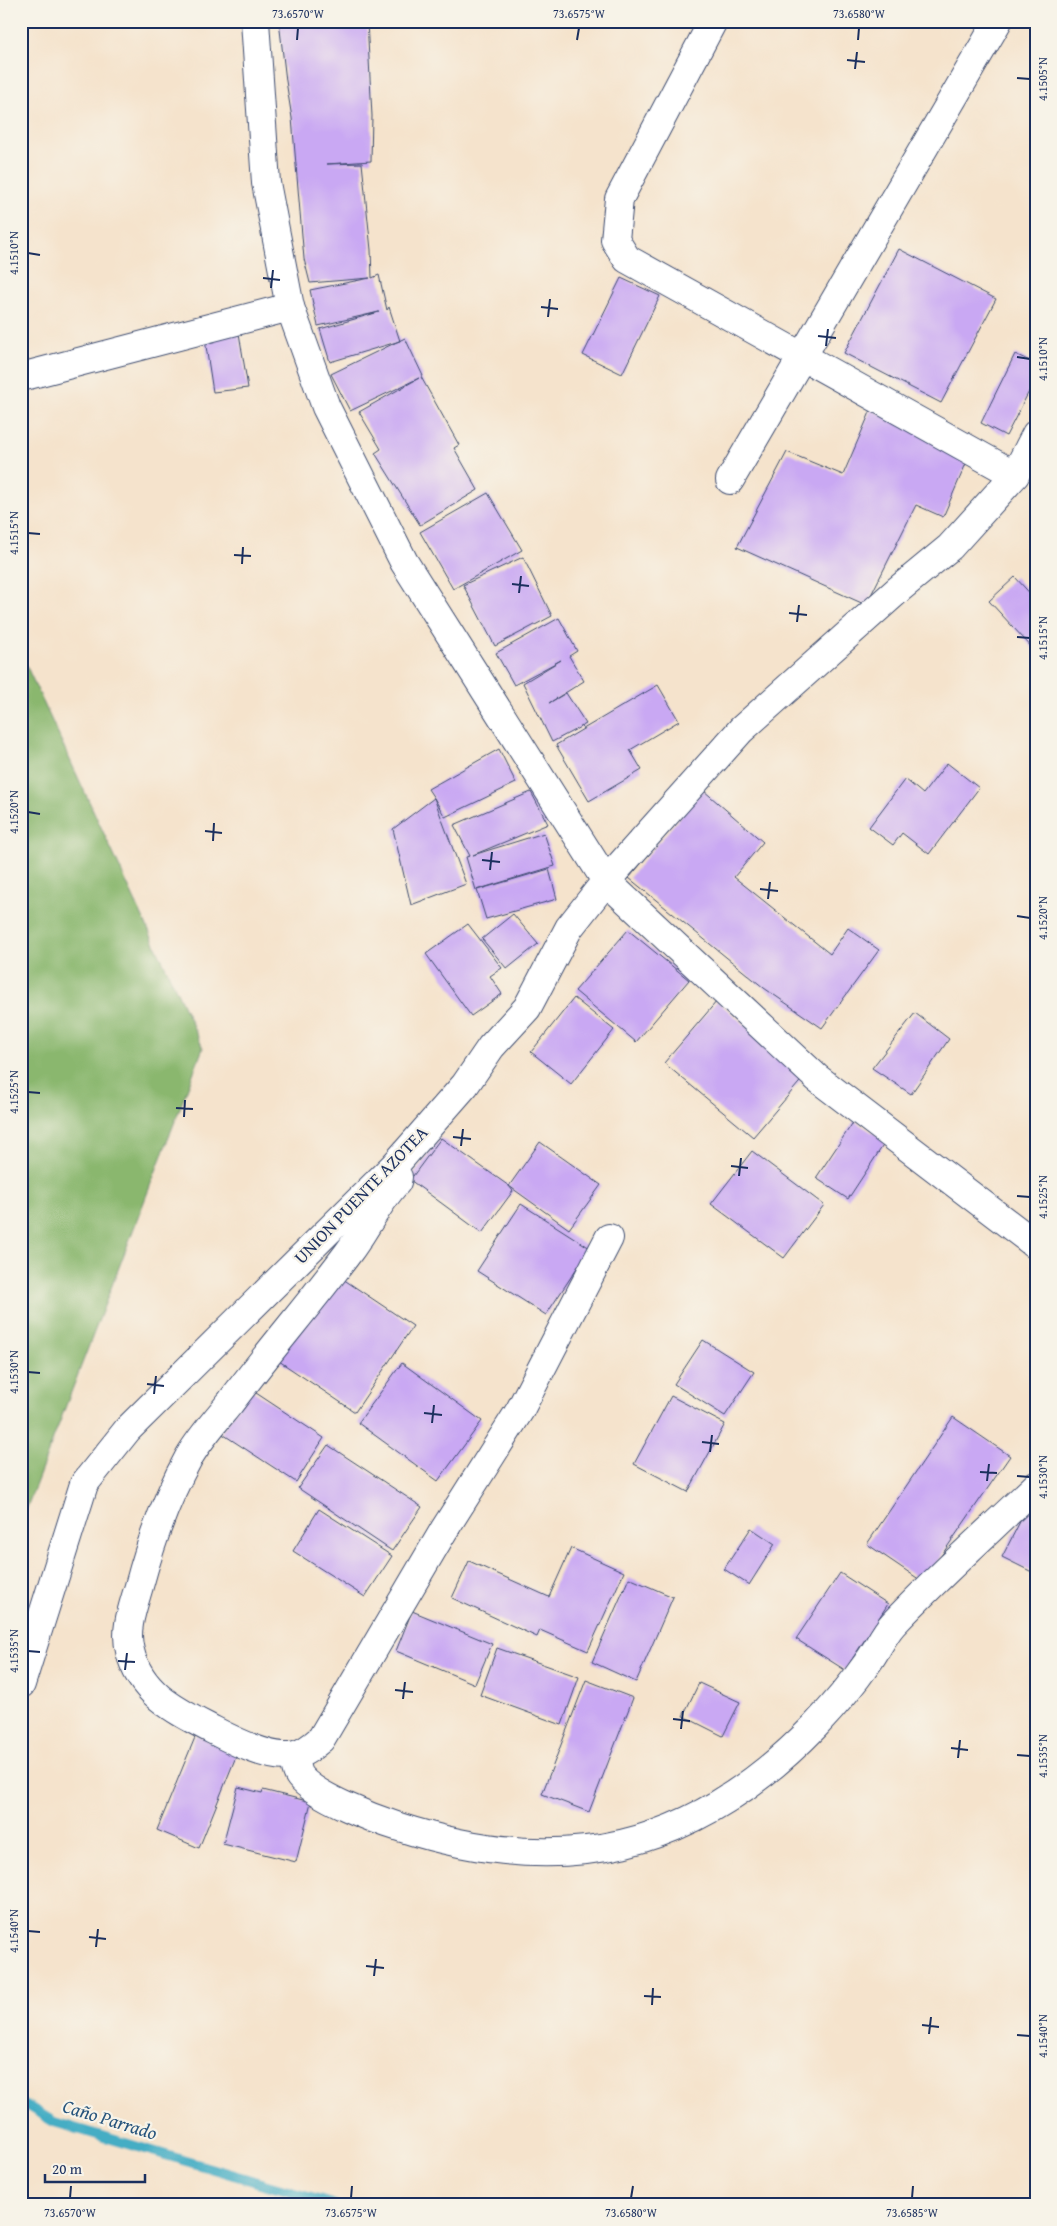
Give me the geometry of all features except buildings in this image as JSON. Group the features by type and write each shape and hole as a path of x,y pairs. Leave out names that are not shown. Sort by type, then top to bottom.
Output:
{"street":[{"path":"255,21 266,183 290,307 326,407 404,562 606,881 817,1078 1036,1245"},
{"path":"714,21 619,199 616,240 627,259 1015,475"},
{"path":"730,480 998,21"},
{"path":"21,377 290,307"},
{"name":"UNION PUENTE AZOTEA","path":"21,1684 84,1484 128,1429 394,1166 465,1086 491,1047 527,1008 570,928 606,881 741,730 899,589 950,547 1015,475 1036,434"},
{"path":"394,1166 398,1175 397,1182 348,1253 263,1359 190,1455 164,1507 142,1572 127,1631 130,1652 137,1672 147,1687 161,1701 177,1712 247,1748 294,1756 322,1738 444,1530 520,1410 609,1238"},
{"path":"294,1756 300,1777 313,1788 349,1807 387,1823 450,1841 516,1852 550,1854 584,1852 650,1837 681,1824 717,1804 785,1755 843,1695 869,1661 891,1626 1036,1486"}],"green space":[{"path":"21,654 203,1048 21,1523"}],"waterway":[{"name":"Caño Parrado","path":"21,2102 54,2122 335,2205"}]}
